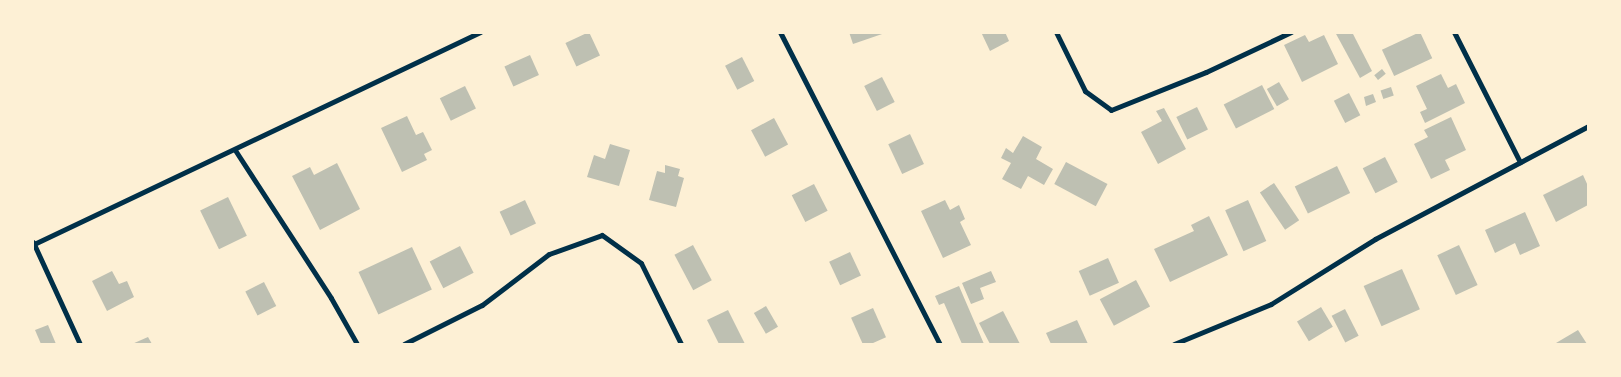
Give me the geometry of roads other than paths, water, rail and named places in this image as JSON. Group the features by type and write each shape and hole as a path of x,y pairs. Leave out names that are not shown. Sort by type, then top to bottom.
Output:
{"street":[{"path":"80,344 33,243 235,150 480,32"},
{"path":"780,32 940,344"},
{"path":"1056,32 1085,91 1111,110 1206,72 1291,32"},
{"path":"1454,32 1520,162"},
{"path":"1174,344 1271,304 1374,239 1588,126"},
{"path":"235,150 331,298 357,344"},
{"path":"404,344 482,305 549,254 602,235 641,263 681,344"}]}
